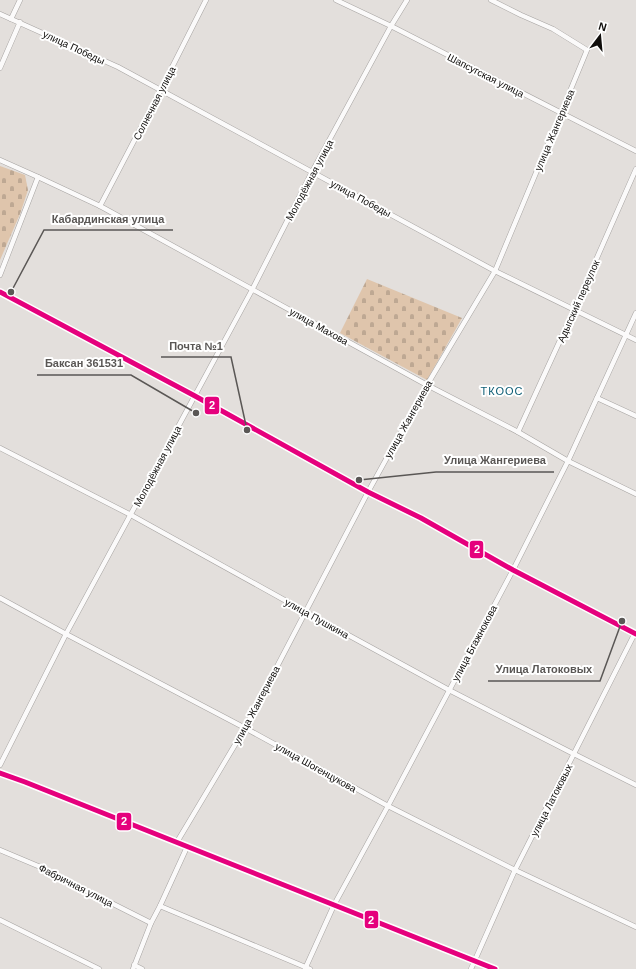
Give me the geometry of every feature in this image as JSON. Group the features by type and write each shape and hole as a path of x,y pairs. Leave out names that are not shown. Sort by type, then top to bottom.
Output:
{"main road":[{"path":"0,292 195,396 368,492 421,518 513,570 635,634"}],"street":[{"path":"12,19 20,0"},
{"name":"Солнечная улица","path":"100,206 206,0"},
{"name":"Шапсугская улица","path":"336,0 636,151"},
{"name":"Молодёжная улица","path":"0,765 66,634 252,290 312,172 390,26 407,0"},
{"name":"улица Жангериева","path":"176,842 245,728 368,492 426,385 495,271 587,50 553,29 491,0"},
{"name":"улица Победы","path":"0,14 118,67 495,271 636,340"},
{"path":"0,68 20,22"},
{"name":"улица Махова","path":"0,160 100,206 426,385 518,432 568,461 636,494"},
{"name":"Адыгский переулок","path":"518,432 574,310 636,168"},
{"path":"0,275 38,177"},
{"name":"улица Бгажнокова","path":"307,968 334,906 513,570 568,461 636,313"},
{"path":"597,398 636,416"},
{"name":"улица Пушкина","path":"0,448 131,515 449,690 636,785"},
{"name":"улица Шогенцукова","path":"0,598 388,806 515,870 636,927"},
{"name":"улица Латоковых","path":"471,969 515,870 635,634"},
{"path":"0,773 495,969"},
{"path":"142,969 134,967 151,923 187,847"},
{"name":"Фабричная улица","path":"0,850 38,866 151,923"},
{"path":"160,906 307,968"},
{"path":"0,920 99,969"}],"green space":[{"path":"0,166 25,175 28,190 20,214 0,260"},
{"path":"367,279 462,318 427,380 340,333"}],"transit line":[{"name":"2","path":"0,292 195,396 368,492 421,518 513,570 636,634"},
{"name":"2","path":"0,773 495,969"}],"place":[{"name":"Кабардинская улица","path":"11,292"},
{"name":"Баксан 361531","path":"196,413"},
{"name":"Почта №1","path":"247,430"},
{"name":"Улица Жангериева","path":"359,480"},
{"name":"Улица Латоковых","path":"622,621"}],"district":[{"name":"ТКООС","path":"502,391"}]}
